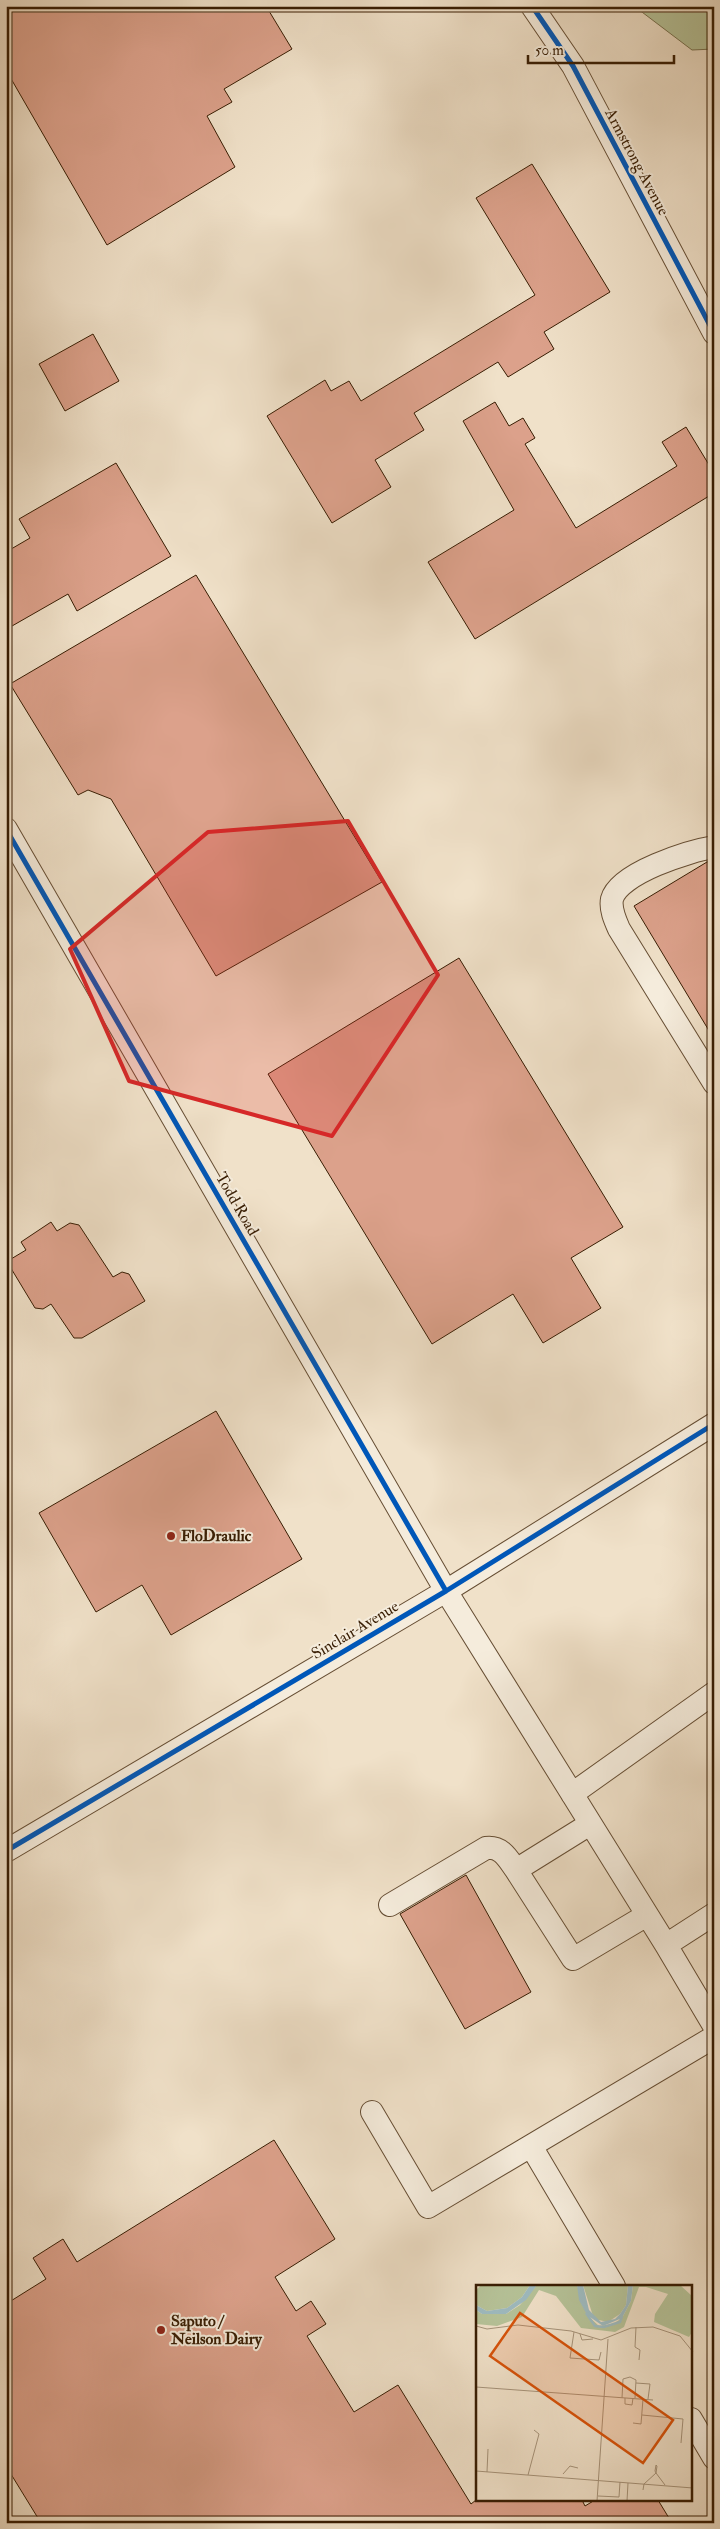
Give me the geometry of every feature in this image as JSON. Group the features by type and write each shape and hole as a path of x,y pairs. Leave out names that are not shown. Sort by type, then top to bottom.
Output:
{"street":[{"name":"Armstrong Avenue","path":"532,6 573,66 714,333"},
{"name":"Todd Road","path":"6,830 446,1591 666,1945 714,2026"},
{"path":"714,847 695,850 665,859 617,890 612,900 612,912 619,929 714,1083"},
{"name":"Sinclair Avenue","path":"6,1851 446,1591 714,1424"},
{"path":"572,1794 714,1693"},
{"path":"516,1870 590,1824"},
{"path":"390,1905 486,1848 494,1847 501,1850 516,1870 573,1959 647,1915"},
{"path":"666,1945 714,1914"},
{"path":"372,2112 428,2207 714,2037"},
{"path":"531,2146 613,2285"},
{"path":"692,2422 714,2458"}],"highlighted area":[{"path":"348,821 438,975 332,1136 129,1081 70,949 208,832"}],"green space":[{"path":"634,6 714,6 714,49 692,50"}],"building":[{"path":"6,6 266,6 292,49 224,89 232,102 207,116 235,167 107,245 6,70"},
{"path":"532,164 610,292 544,332 554,349 508,377 498,362 414,413 424,430 375,460 391,487 332,523 267,416 325,380 331,391 349,381 361,401 535,295 476,198"},
{"path":"93,334 119,381 65,411 39,364"},
{"path":"495,402 509,426 523,418 535,438 525,444 576,528 677,466 662,442 686,427 714,473 714,493 475,639 428,562 514,510 463,421"},
{"path":"116,463 171,556 77,611 68,594 12,626 6,616 6,552 30,538 19,519"},
{"path":"196,575 382,882 216,976 111,799 88,790 78,795 10,684"},
{"path":"714,860 714,1039 634,906 707,862"},
{"path":"459,958 623,1227 571,1258 601,1308 543,1343 513,1294 432,1344 268,1074"},
{"path":"51,1222 57,1231 70,1223 79,1225 113,1277 122,1272 129,1274 145,1301 82,1338 74,1338 51,1304 43,1309 35,1308 9,1265 11,1259 26,1250 21,1242"},
{"name":"FloDraulic","path":"216,1411 302,1559 171,1635 142,1585 96,1612 39,1513"},
{"path":"466,1875 531,1992 465,2029 400,1914"},
{"name":"Saputo / Neilson Dairy","path":"274,2140 335,2239 275,2277 296,2311 311,2301 326,2324 307,2336 354,2412 398,2385 471,2504 476,2500 476,2502 583,2502 585,2506 592,2502 659,2502 672,2523 41,2523 6,2466 6,2304 46,2279 33,2258 63,2239 77,2262"}],"cycle path":[{"path":"532,6 573,66 714,333"},
{"path":"6,829 446,1591"},
{"path":"6,1851 446,1591 714,1424"}],"place":[{"name":"FloDraulic","path":"171,1536"},
{"name":"Saputo / Neilson Dairy","path":"161,2330"}]}
